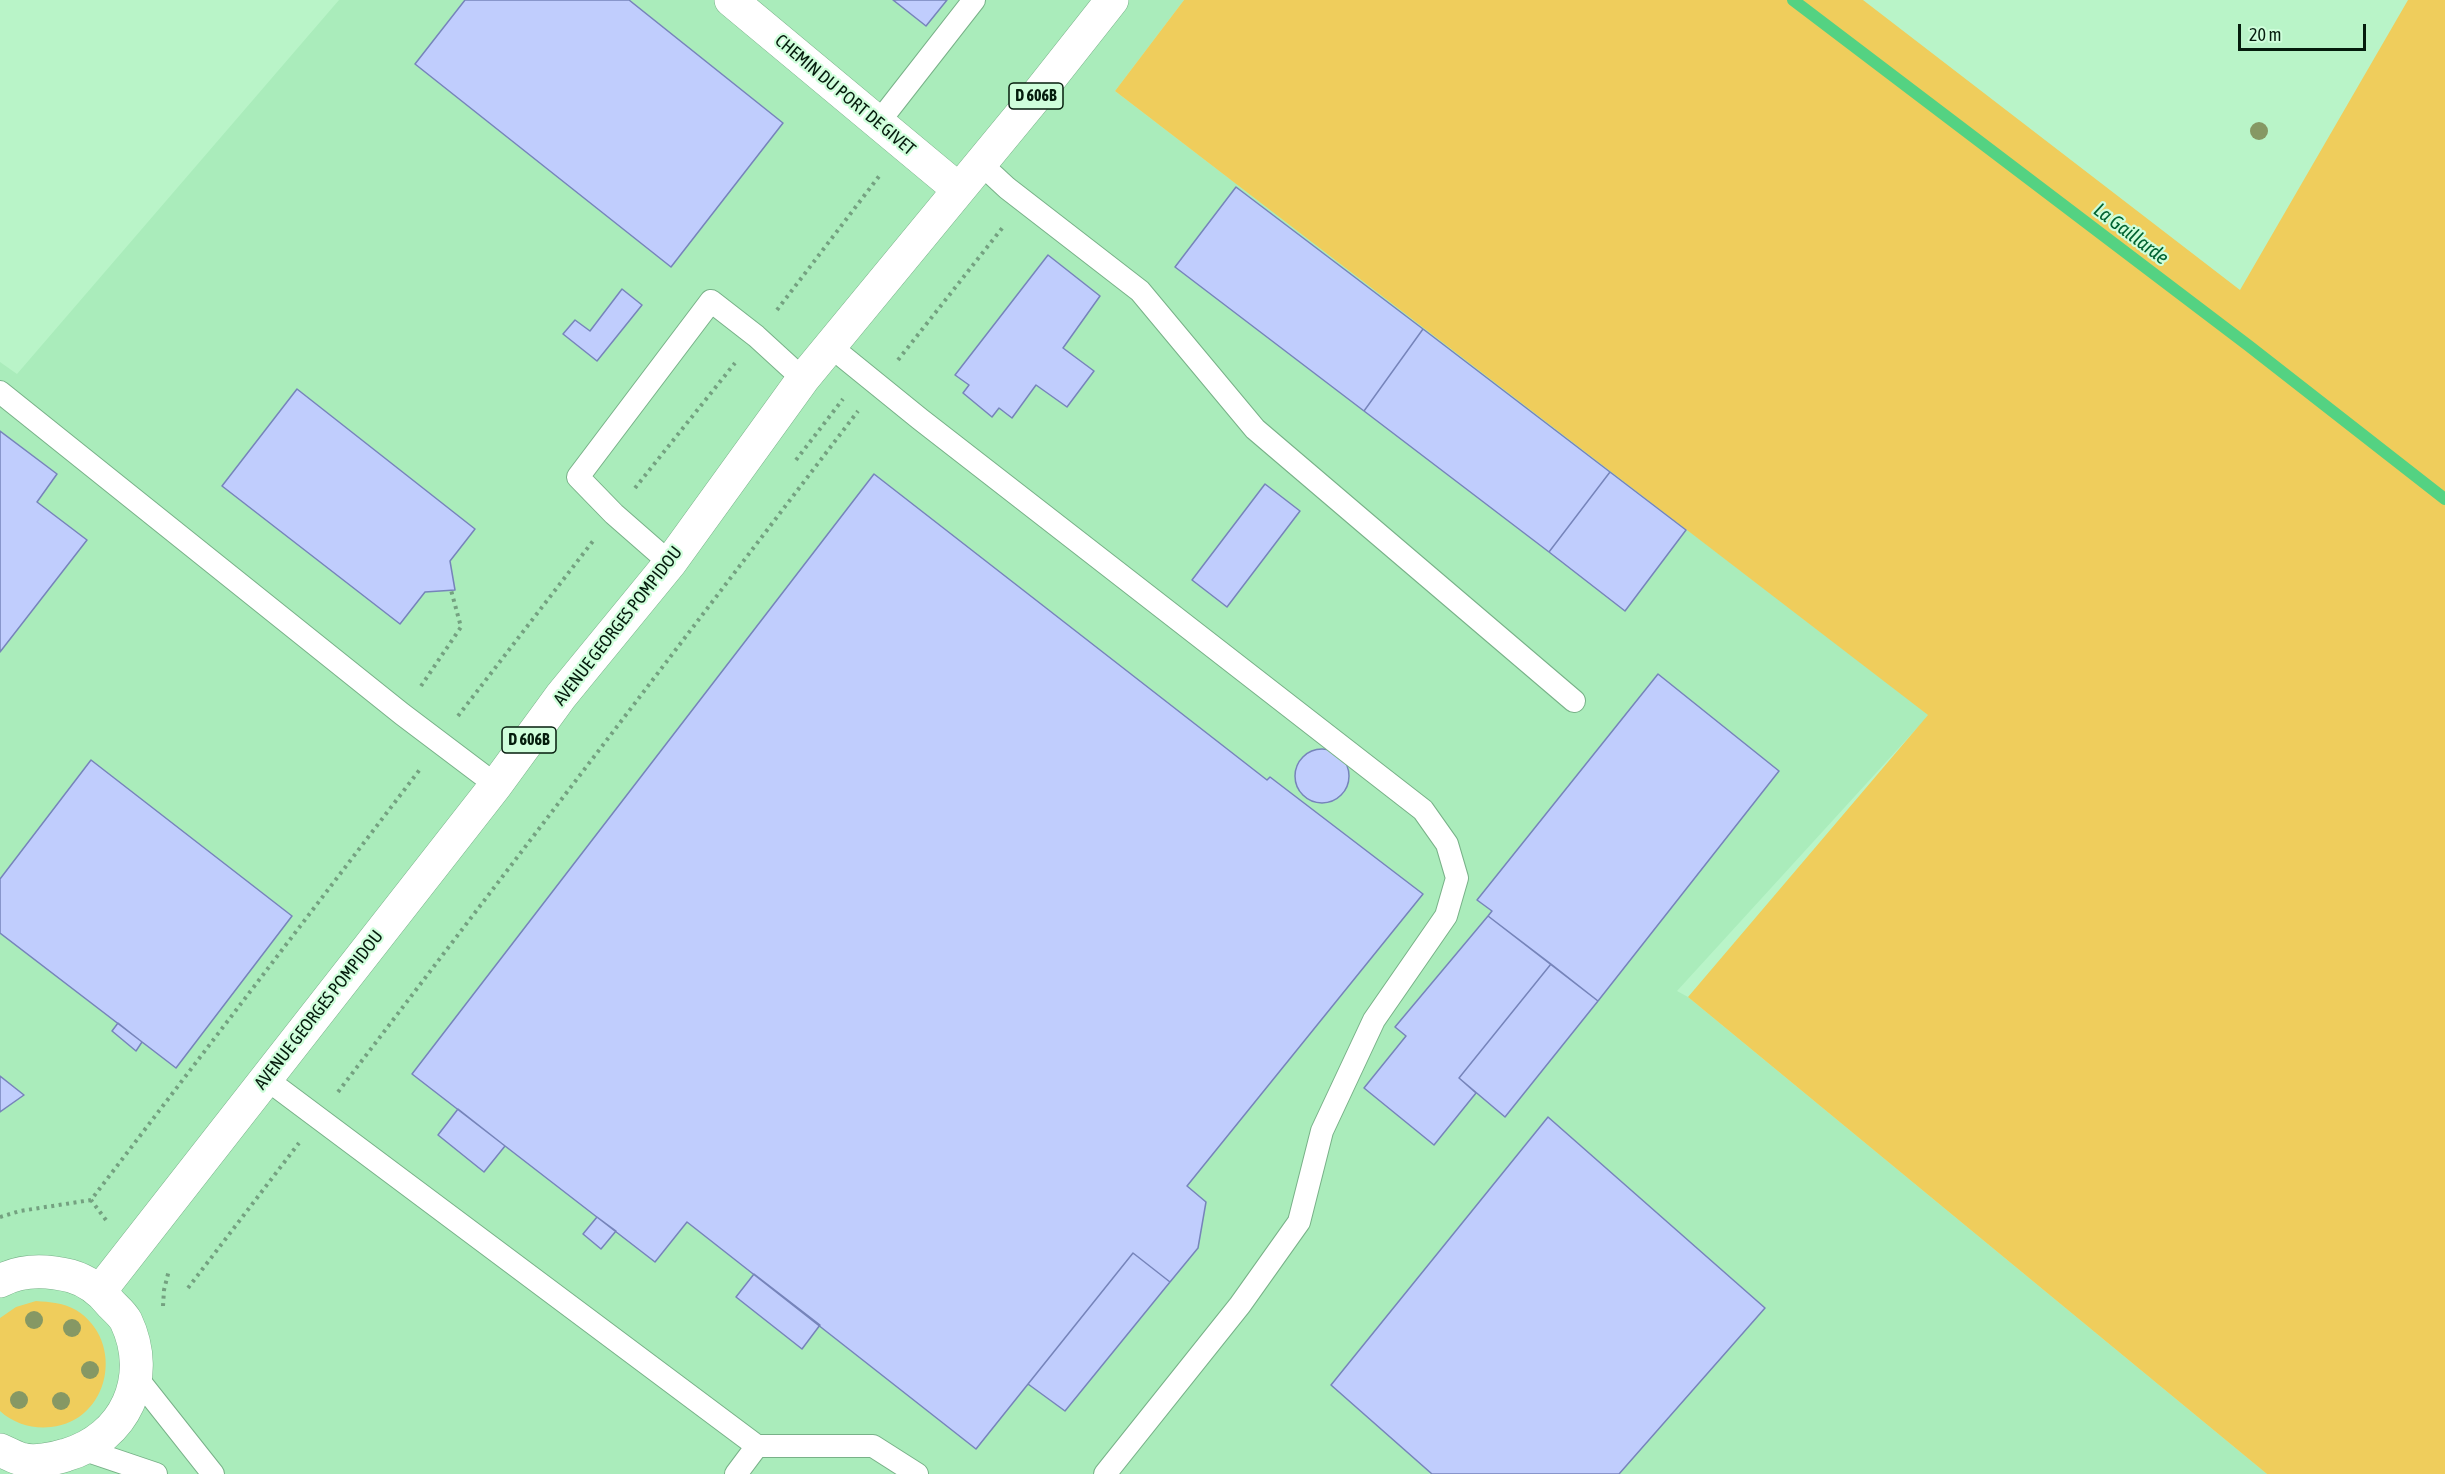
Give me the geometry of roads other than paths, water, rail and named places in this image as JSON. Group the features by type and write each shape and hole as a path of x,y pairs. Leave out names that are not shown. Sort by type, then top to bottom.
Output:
{"main road":[{"name":"CHEMIN DU PORT DE GIVET","path":"731,0 958,189"},
{"name":"D 606B","path":"958,189 1112,0"},
{"name":"AVENUE GEORGES POMPIDOU","path":"100,1291 496,785 561,696 670,563 803,379 958,189"},
{"path":"0,1281 10,1275 49,1270 82,1279 100,1291 126,1320 135,1350 137,1378 121,1420 85,1450 55,1458 10,1461"}],"lane":[{"path":"878,123 974,0"},
{"path":"980,164 1140,291 1255,429 1574,701"},
{"path":"670,563 614,514 578,477 711,301 756,336 803,379"},
{"path":"830,346 1423,810 1447,844 1456,878 1446,916 1374,1020 1322,1131 1299,1222 1240,1305 1105,1474"},
{"path":"0,392 402,714 496,785"},
{"path":"265,1078 757,1446 873,1446 917,1474"},
{"path":"137,1378 213,1474"},
{"path":"736,1474 757,1446"},
{"path":"85,1450 156,1474"}],"waterway":[{"name":"La Gaillarde","path":"1793,0 2249,346 2445,499"}]}
